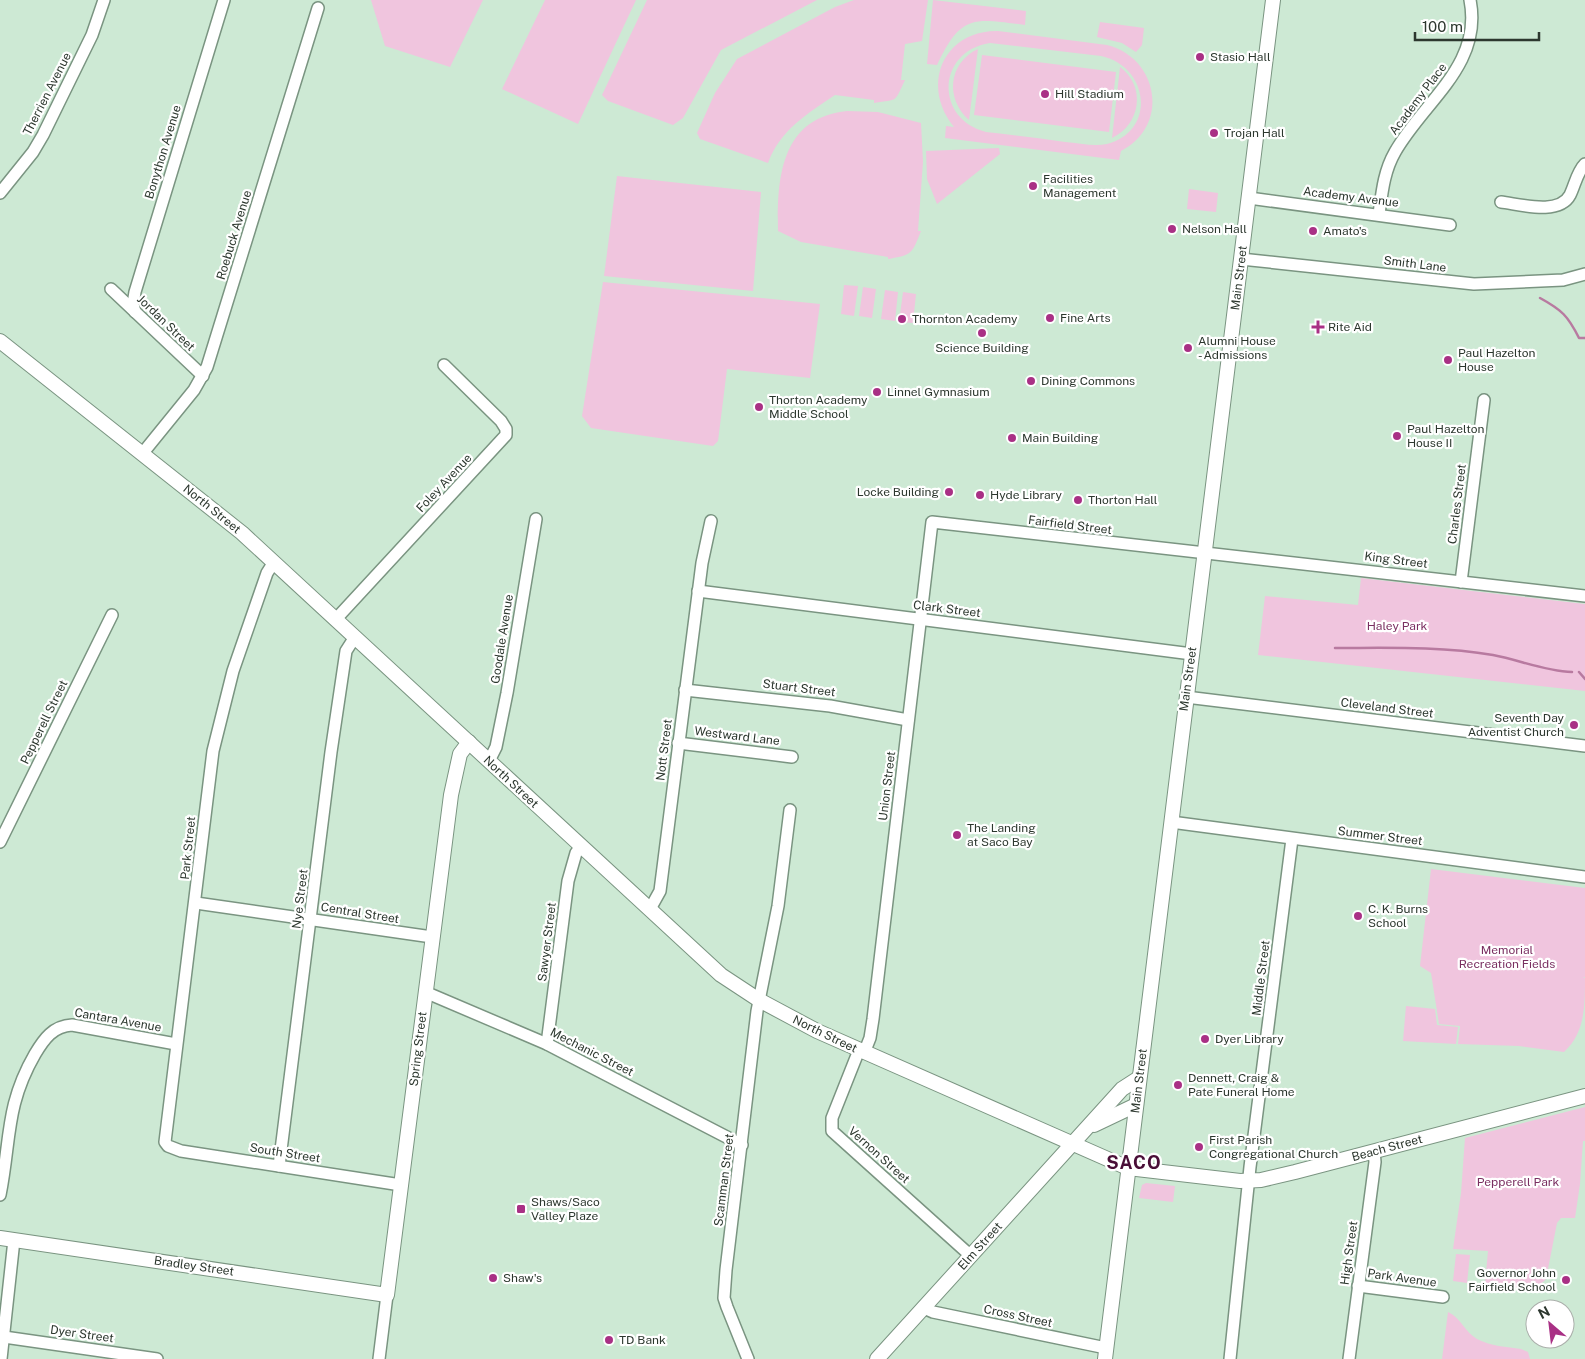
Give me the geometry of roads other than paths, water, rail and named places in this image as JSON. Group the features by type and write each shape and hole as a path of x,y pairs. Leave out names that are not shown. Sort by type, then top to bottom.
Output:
{"main road":[{"name":"Main Street","path":"1106,1353 1273,0"},
{"name":"North Street","path":"0,341 214,510 274,562 721,975 759,1000 861,1051 1072,1143"},
{"name":"Spring Street","path":"387,1295 453,780 460,754 469,742"},
{"name":"Elm Street","path":"877,1359 1082,1132 1126,1085 1139,1078"},
{"name":"Beach Street","path":"1072,1143 1128,1168 1250,1182 1296,1172 1585,1096"},
{"name":"Elm Street","path":"1082,1132 1112,1115 1136,1105"},
{"name":"Bradley Street","path":"7,1239 387,1295"}],"street":[{"name":"Therrien Avenue","path":"0,193 33,152 43,135 92,35 104,0"},
{"name":"Bonython Avenue","path":"135,312 133,304 135,292 224,0"},
{"name":"Academy Place","path":"1379,214 1384,178 1396,151 1466,55 1473,23 1470,0"},
{"name":"Roebuck Avenue","path":"142,454 203,376 218,335 318,8"},
{"path":"1501,202 1548,207 1561,204 1570,197 1580,170 1585,164"},
{"name":"Academy Avenue","path":"1249,198 1450,225"},
{"name":"Smith Lane","path":"1241,259 1474,284 1563,280 1585,274"},
{"name":"Jordan Street","path":"111,289 203,376"},
{"name":"Foley Avenue","path":"336,619 506,435 506,429 501,421 444,366"},
{"name":"Charles Street","path":"1462,582 1484,400"},
{"name":"Goodale Avenue","path":"489,761 496,747 507,693 536,519"},
{"name":"Nott Street","path":"650,909 660,891 698,591 704,550 711,521"},
{"name":"Fairfield Street","path":"932,522 1110,544 1204,552"},
{"name":"Union Street","path":"861,1051 870,1038 873,1019 932,522"},
{"name":"King Street","path":"1204,552 1585,596"},
{"name":"Park Street","path":"166,1145 164,1134 196,903 213,751 220,716 236,660 268,573 274,562"},
{"name":"Clark Street","path":"698,591 1192,654"},
{"name":"Pepperell Street","path":"0,842 112,614"},
{"name":"Nye Street","path":"279,1166 312,919 331,752 346,651 355,637"},
{"name":"Stuart Street","path":"685,690 830,706 908,720"},
{"name":"Cleveland Street","path":"1186,697 1585,746"},
{"name":"Westward Lane","path":"678,743 792,757"},
{"name":"Scamman Street","path":"748,1359 724,1298 759,1000 770,958 790,810"},
{"name":"Summer Street","path":"1171,822 1585,877"},
{"name":"Middle Street","path":"1230,1359 1292,839"},
{"name":"Sawyer Street","path":"547,1044 566,894 574,857 580,846"},
{"name":"Central Street","path":"196,903 432,937"},
{"name":"Mechanic Street","path":"425,992 547,1044 742,1146"},
{"name":"Cantara Avenue","path":"0,1194 11,1111 16,1093 37,1050 52,1031 61,1026 72,1025 176,1044"},
{"name":"Vernon Street","path":"861,1051 832,1118 832,1131 971,1256"},
{"name":"South Street","path":"166,1145 181,1151 401,1185"},
{"name":"High Street","path":"1349,1359 1376,1162 1374,1151"},
{"path":"0,1359 4,1337 7,1239"},
{"name":"Park Avenue","path":"1358,1286 1444,1297"},
{"name":"Spring Street","path":"379,1359 387,1295"},
{"name":"Cross Street","path":"924,1308 933,1312 1106,1353"},
{"name":"Dyer Street","path":"4,1337 157,1359"}],"waterway":[{"path":"1540,298 1564,314 1579,338 1585,338"},
{"path":"1335,648 1414,648 1473,652 1503,657 1542,668 1572,672"},
{"path":"1579,672 1585,679"}],"place":[{"name":"Stasio Hall","path":"1200,57"},
{"name":"Hill Stadium","path":"1045,94"},
{"name":"Trojan Hall","path":"1214,133"},
{"name":"Facilities Management","path":"1033,186"},
{"name":"Nelson Hall","path":"1172,229"},
{"name":"Amato's","path":"1313,231"},
{"name":"Fine Arts","path":"1050,318"},
{"name":"Thornton Academy","path":"902,319"},
{"name":"Rite Aid","path":"1318,327"},
{"name":"Science Building","path":"982,333"},
{"name":"Alumni House - Admissions","path":"1188,348"},
{"name":"Paul Hazelton House","path":"1448,360"},
{"name":"Dining Commons","path":"1031,381"},
{"name":"Linnel Gymnasium","path":"877,392"},
{"name":"Thorton Academy Middle School","path":"759,407"},
{"name":"Paul Hazelton House II","path":"1397,436"},
{"name":"Main Building","path":"1012,438"},
{"name":"Locke Building","path":"949,492"},
{"name":"Hyde Library","path":"980,495"},
{"name":"Thorton Hall","path":"1078,500"},
{"name":"Seventh Day Adventist Church","path":"1574,725"},
{"name":"The Landing at Saco Bay","path":"957,835"},
{"name":"C. K. Burns School","path":"1358,916"},
{"name":"Dyer Library","path":"1205,1039"},
{"name":"Dennett, Craig & Pate Funeral Home","path":"1178,1085"},
{"name":"First Parish Congregational Church","path":"1199,1147"},
{"name":"Shaws/Saco Valley Plaze","path":"521,1209"},
{"name":"Shaw's","path":"493,1278"},
{"name":"Governor John Fairfield School","path":"1566,1280"},
{"name":"TD Bank","path":"609,1340"}],"district":[{"name":"SACO","path":"1134,1163"}],"park label":[{"name":"Haley Park","path":"1397,626"},
{"name":"Memorial Recreation Fields","path":"1507,957"},
{"name":"Pepperell Park","path":"1518,1182"}]}
